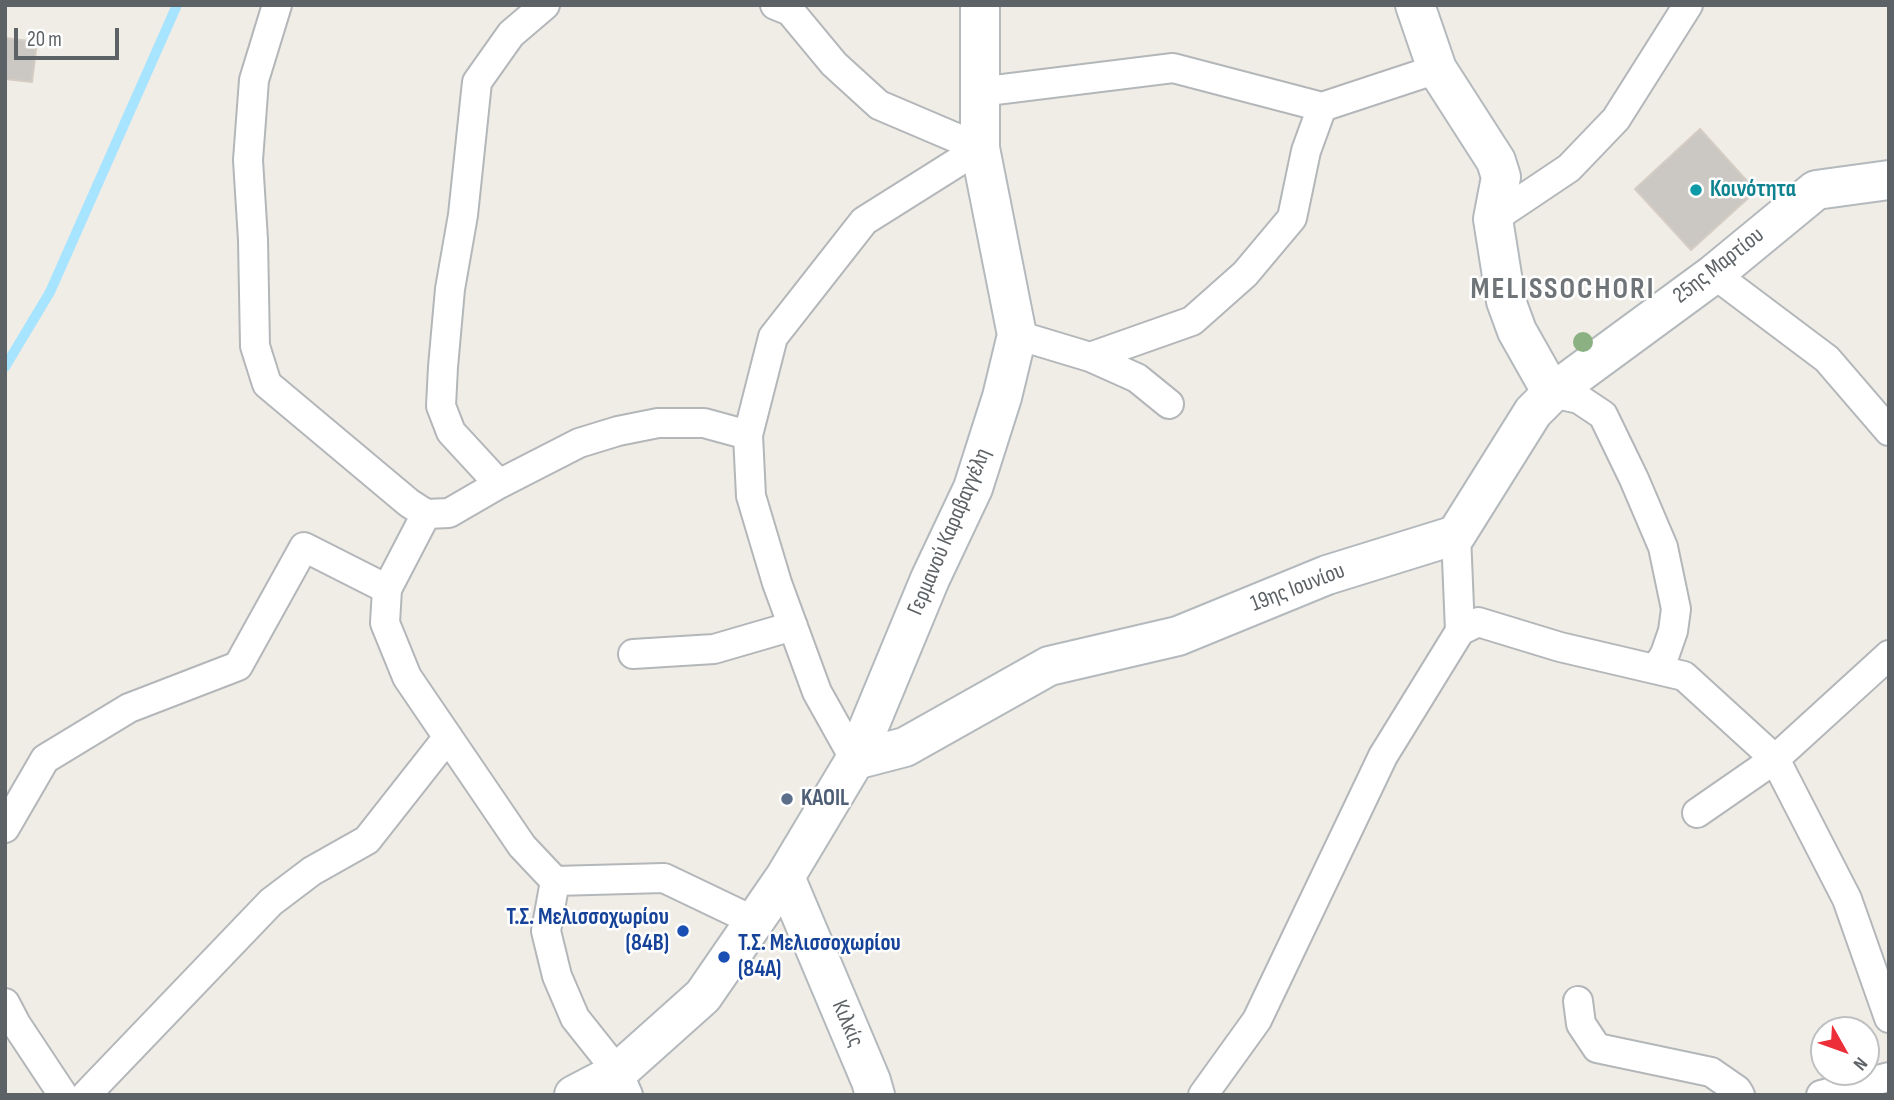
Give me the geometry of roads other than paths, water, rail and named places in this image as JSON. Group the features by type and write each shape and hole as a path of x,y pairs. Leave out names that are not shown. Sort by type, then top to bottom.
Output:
{"main road":[{"name":"Γερμανού Καραβαγγέλη","path":"574,1095 623,1084 703,996 785,877 855,760 930,579 973,488 1002,397 1017,335 980,148 980,5"},
{"path":"1415,5 1437,69 1496,161 1501,177 1493,219 1506,301 1517,331 1552,393 1532,412 1456,535"},
{"name":"25ης Μαρτίου","path":"1552,393 1714,274 1816,190 1889,180"},
{"name":"19ης Ιουνίου","path":"855,760 905,747 1049,666 1178,636 1327,575 1456,535"},
{"name":"Κιλκίς","path":"785,877 875,1095"}],"street":[{"path":"277,5 254,80 248,159 255,346 267,384 409,503 426,514 449,513 579,443 658,423 704,423 748,435"},
{"path":"499,484 452,432 441,406 445,341 450,289 463,215 477,82 511,34 545,5"},
{"path":"775,5 790,11 834,64 879,105 980,148"},
{"path":"1493,219 1569,168 1616,119 1688,5"},
{"path":"979,92 1173,68 1322,107 1437,69"},
{"path":"1090,357 1192,321 1245,274 1292,219 1307,151 1322,107"},
{"path":"855,760 817,692 777,583 751,496 748,435 773,337 864,221 980,148"},
{"path":"1714,274 1827,359 1889,431"},
{"path":"1017,335 1090,357 1137,378 1170,404"},
{"path":"1552,393 1579,399 1603,415 1663,547 1676,609 1673,631 1656,669"},
{"path":"426,514 387,589 385,623 407,677 522,846 555,881 664,878 754,921"},
{"path":"1456,535 1460,631"},
{"path":"5,828 45,759 128,708 238,666 304,547 387,589"},
{"path":"1203,1095 1258,1020 1383,756 1460,631 1478,622 1560,647 1684,676 1775,759 1847,899 1889,1018"},
{"path":"633,654 714,649 793,625"},
{"path":"1697,813 1775,759 1889,655"},
{"path":"86,1095 271,902 312,871 368,840 448,737"},
{"path":"555,881 546,931 557,976 575,1018 623,1084"},
{"path":"1578,1001 1581,1024 1597,1048 1711,1072 1740,1095"},
{"path":"5,1003 63,1095"},
{"path":"1821,1095 1889,1077"}],"waterway":[{"path":"5,367 50,292 177,5"}],"place":[{"name":"Κοινότητα","path":"1696,190"},
{"name":"KAOIL","path":"787,799"},
{"name":"Τ.Σ. Μελισσοχωρίου (84Β)","path":"683,931"},
{"name":"Τ.Σ. Μελισσοχωρίου (84Α)","path":"724,957"}],"district":[{"name":"MELISSOCHORI","path":"1563,290"}]}
